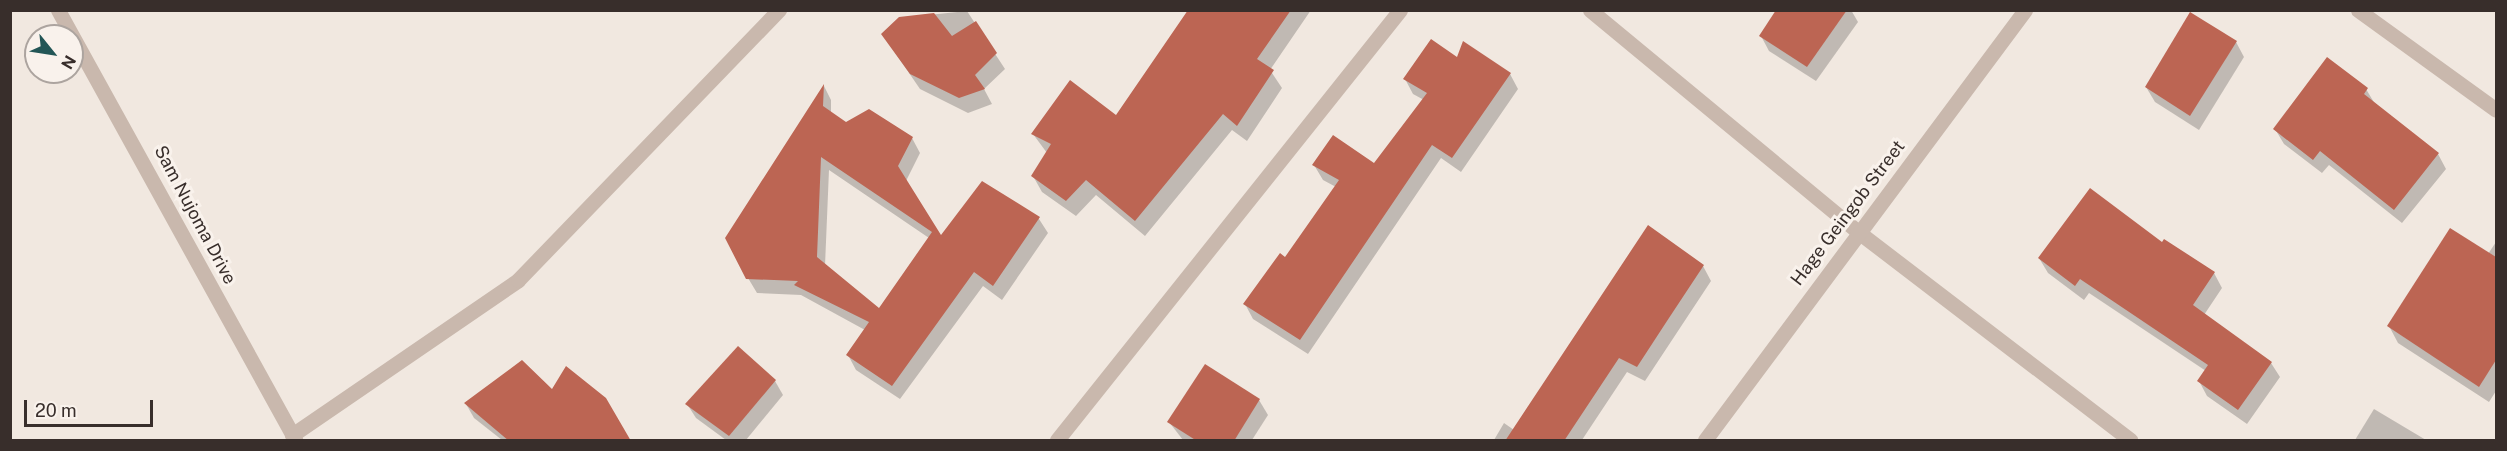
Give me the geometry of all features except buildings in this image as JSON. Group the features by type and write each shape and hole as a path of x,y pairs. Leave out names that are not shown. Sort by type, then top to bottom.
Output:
{"street":[{"name":"Sam Nujoma Drive","path":"58,10 293,438"},
{"path":"293,438 518,280 779,10"},
{"path":"1057,441 1400,10"},
{"path":"1590,10 1857,231 2130,441"},
{"name":"Hage Geingob Street","path":"1705,441 1857,231 2025,10"},
{"path":"2358,10 2496,110"}]}
